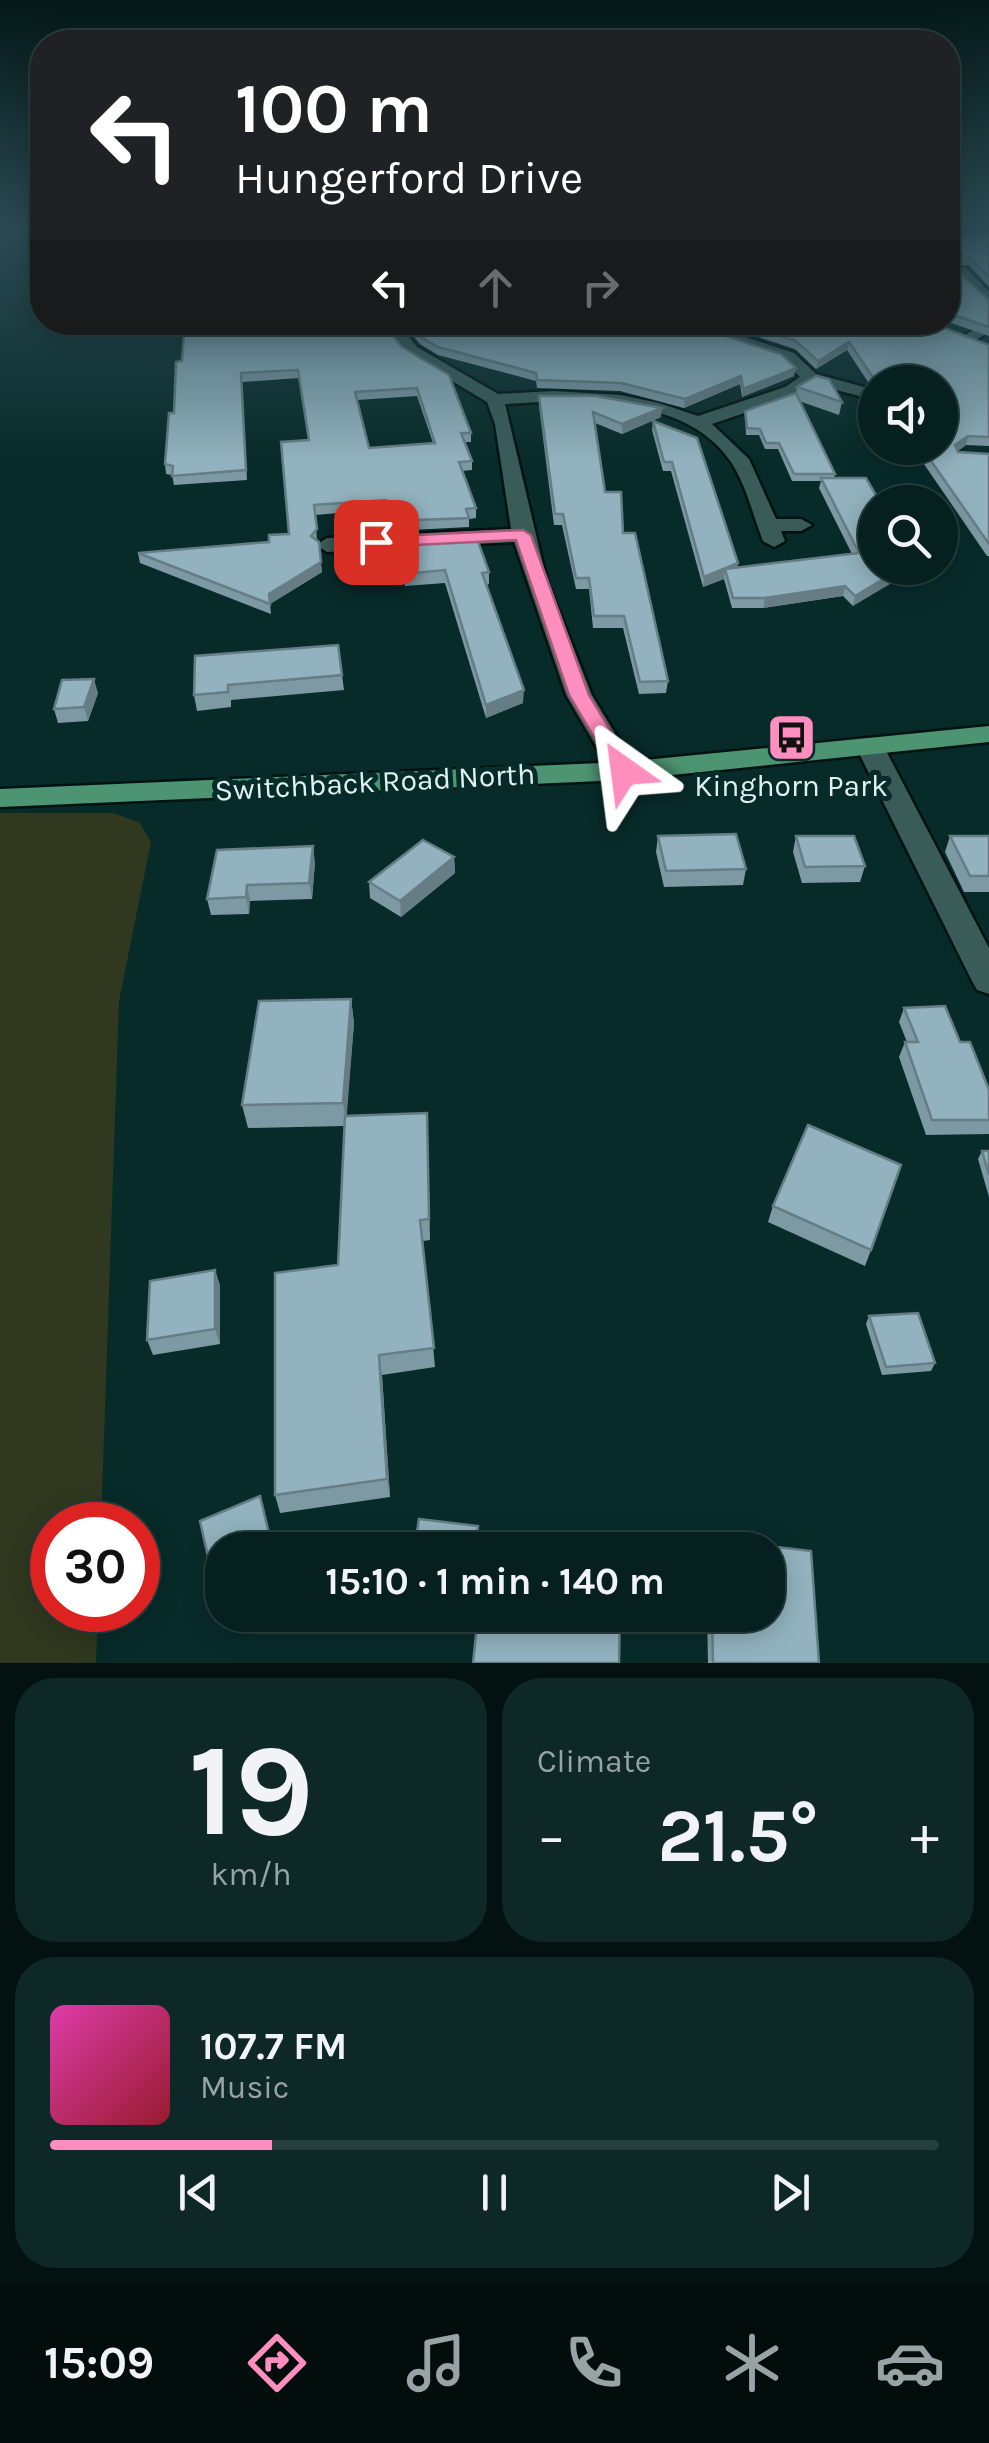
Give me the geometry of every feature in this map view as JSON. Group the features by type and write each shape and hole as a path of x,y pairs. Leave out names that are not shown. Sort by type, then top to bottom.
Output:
{"main road":[{"name":"Switchback Road North","path":"0,798 624,771 989,734"}],"street":[{"path":"989,326 960,335 989,345"},
{"path":"399,335 411,350 494,399 547,394 594,397 645,406 698,422 730,447 748,474 771,533 801,525"},
{"path":"704,336 726,336 788,356 810,378 858,391"},
{"path":"698,422 791,391 810,378"},
{"path":"494,399 504,424 523,535 579,695 624,771"},
{"path":"327,545 523,535"},
{"path":"870,747 989,981"}],"green space":[{"path":"0,813 112,813 139,822 151,842 119,1001 102,1502 30,1502 30,1632 97,1632 96,1663 0,1663"}],"building":[{"path":"960,307 989,307 989,327 960,317"},
{"path":"960,334 989,345 989,437 968,436 958,443 958,365 865,365 849,342 818,361 796,341 778,335"},
{"path":"184,335 392,335 402,347 449,375 471,433 461,433 472,461 459,462 476,508 466,509 469,518 391,521 386,500 314,505 317,529 311,536 319,542 321,562 269,594 270,604 138,553 269,542 269,535 289,534 281,442 309,440 298,370 241,373 246,470 172,476 173,466 165,464 169,413 174,413 176,362 182,361","holes":["417,388 435,443 369,448 355,392"]},
{"path":"723,335 781,354 796,368 743,389 741,376 685,399 621,383 537,380 536,373 438,347 419,336"},
{"path":"816,376 829,379 842,402 797,387"},
{"path":"796,393 835,474 794,474 779,443 766,443 760,429 747,428 745,411"},
{"path":"539,396 596,396 662,408 622,424 593,412 605,492 621,492 623,533 635,533 668,681 640,682 624,616 594,616 589,578 576,578 563,514 555,514"},
{"path":"653,421 697,438 738,563 704,577 672,462 664,462"},
{"path":"958,452 989,454 989,544 958,500 958,485 948,485 934,465 958,465"},
{"path":"821,478 866,478 870,485 858,485 858,551"},
{"path":"476,536 489,572 482,573 524,690 486,705 445,570 404,574 396,540"},
{"path":"858,553 858,585 873,585 855,596 845,586 765,598 733,598 725,569"},
{"path":"338,645 342,675 228,685 228,692 194,695 195,656"},
{"path":"94,679 84,707 54,709 62,680"},
{"path":"736,834 746,869 666,871 658,836"},
{"path":"796,836 854,836 865,866 805,867"},
{"path":"950,836 989,836 989,876 970,876"},
{"path":"423,840 454,857 400,901 369,882"},
{"path":"313,846 309,883 247,885 246,897 207,899 217,850"},
{"path":"351,999 343,1103 242,1105 259,1001"},
{"path":"945,1006 960,1042 970,1042 989,1090 989,1120 932,1120 905,1042 918,1042 904,1008"},
{"path":"427,1113 429,1219 420,1220 434,1348 379,1355 387,1479 275,1495 275,1273 338,1265 345,1116"},
{"path":"808,1125 901,1165 871,1250 773,1206"},
{"path":"982,1151 989,1151 989,1175"},
{"path":"215,1270 215,1329 147,1340 150,1281"},
{"path":"918,1313 935,1363 886,1367 869,1316"},
{"path":"260,1496 269,1532 205,1532 205,1543 200,1521"},
{"path":"419,1519 478,1526 478,1532 417,1532"},
{"path":"785,1548 811,1551 819,1663 713,1663 712,1632 785,1632"},
{"path":"476,1632 620,1632 619,1663 473,1663"}],"place":[{"name":"Kinghorn Park","path":"791,737"}],"route":[{"path":"376,542 523,535 579,695 624,771"}]}
